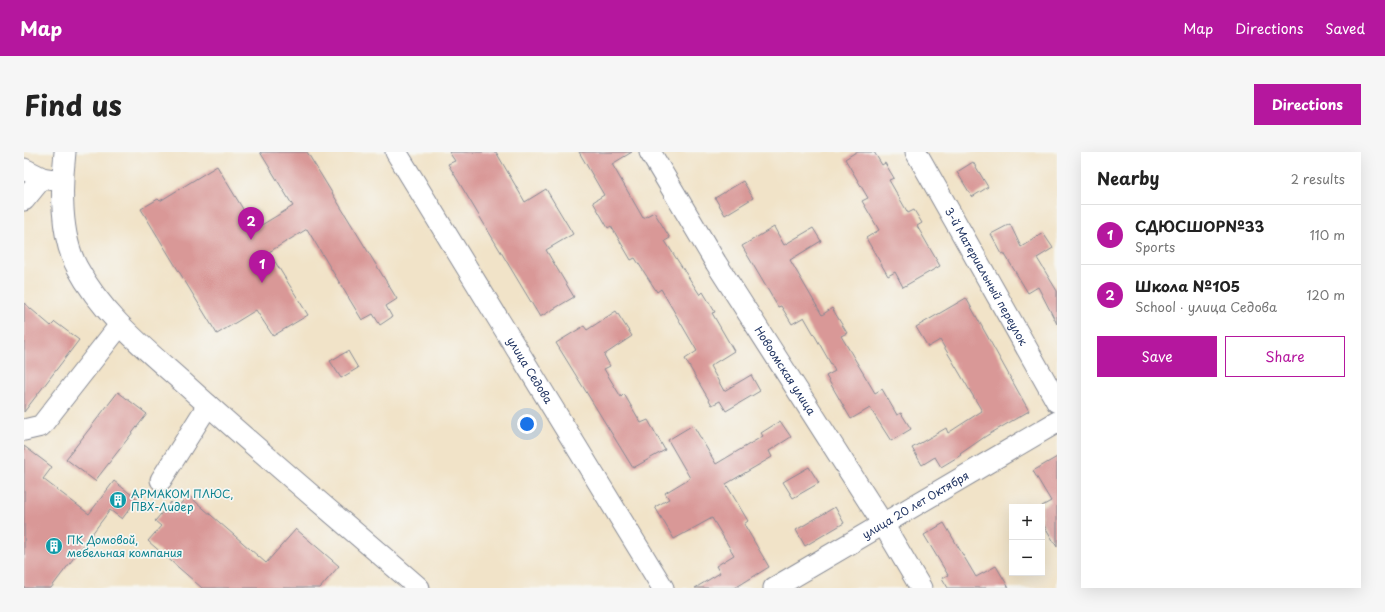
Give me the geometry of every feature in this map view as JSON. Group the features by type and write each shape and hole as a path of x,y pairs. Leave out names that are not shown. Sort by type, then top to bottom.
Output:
{"street":[{"path":"24,200 52,180 65,152"},
{"name":"улица Седова","path":"396,152 663,588"},
{"name":"Новоомская улица","path":"650,152 716,263 883,524 921,588"},
{"name":"3-й Материальный переулок","path":"916,152 1057,402"},
{"path":"24,170 52,180"},
{"path":"52,180 65,232 76,266 96,298 120,326 208,405 419,588"},
{"path":"24,430 41,426 120,326"},
{"path":"161,480 208,405"},
{"name":"улица 20 лет Октября","path":"774,588 1057,422"}],"building":[{"path":"260,152 307,152 397,299 386,306 392,317 380,325 373,314 362,320 307,229 269,252 308,315 273,336 256,310 217,334 141,209 158,199 160,201 217,166 255,229 293,206"},
{"path":"449,152 496,152 525,202 546,189 573,234 546,250 574,297 540,317 448,164 455,161"},
{"path":"579,152 632,152 612,164 643,218 654,212 670,238 665,241 700,295 703,292 715,312 712,313 734,351 710,366 724,391 751,375 760,391 726,411 720,401 712,405 685,359 697,351 661,289 657,292 635,258 631,260 611,226 608,228 593,202 604,195"},
{"path":"856,152 874,152 882,165 885,163 894,178 889,180 908,213 914,210 922,223 917,226 940,266 903,287 895,272 888,276 866,238 879,230 862,201 868,198 845,159"},
{"path":"973,162 988,187 972,197 957,172"},
{"path":"743,181 753,198 725,215 715,198"},
{"path":"1010,224 1021,247 1043,233 1053,248 1037,258 1057,291 1057,324 1038,287 1028,293 1004,253 1002,254 991,234"},
{"path":"774,227 784,245 813,228 821,241 790,260 822,315 832,308 847,333 841,336 875,393 882,389 897,415 901,413 911,429 891,441 870,408 851,419 826,376 835,371 804,317 792,324 781,306 778,307 742,246"},
{"path":"966,298 1029,411 986,436 960,454 961,455 941,467 935,457 922,465 912,448 946,428 948,433 982,411 940,340 928,347 916,327"},
{"path":"24,303 51,326 55,322 79,340 24,412"},
{"path":"616,311 632,336 604,355 610,366 604,369 621,397 624,394 641,423 648,420 665,450 633,468 556,343 584,326 587,330"},
{"path":"348,351 358,368 341,378 330,361"},
{"path":"118,392 147,414 95,481 66,459"},
{"path":"780,421 791,437 769,451 772,457 726,484 748,521 744,524 769,567 735,588 695,588 720,573 716,566 734,555 712,518 674,539 655,507 669,499 665,493 690,478 668,440 693,425 716,464 763,436 761,433"},
{"name":"ПК Домовой, мебельная компания","path":"24,446 52,467 43,479 89,514 114,481 137,499 122,519 110,510 51,588 24,588"},
{"path":"1057,457 1057,547 1045,527 1045,504 1051,501 1033,471"},
{"path":"809,467 819,483 793,498 783,482"},
{"path":"188,495 266,563 296,529 339,566 320,588 202,588 148,541 161,526 155,521 171,502 177,508"},
{"path":"835,507 844,523 805,546 796,530"},
{"path":"944,523 976,577 996,566 1009,588 948,588 942,578 948,575 924,535"}],"place":[{"name":"Школа №105","path":"251,240"},
{"name":"СДЮСШОР№33","path":"262,283"},
{"name":"АРМАКОМ ПЛЮС, ПВХ-Лидер","path":"118,500"},
{"name":"ПК Домовой, мебельная компания","path":"54,546"}]}
